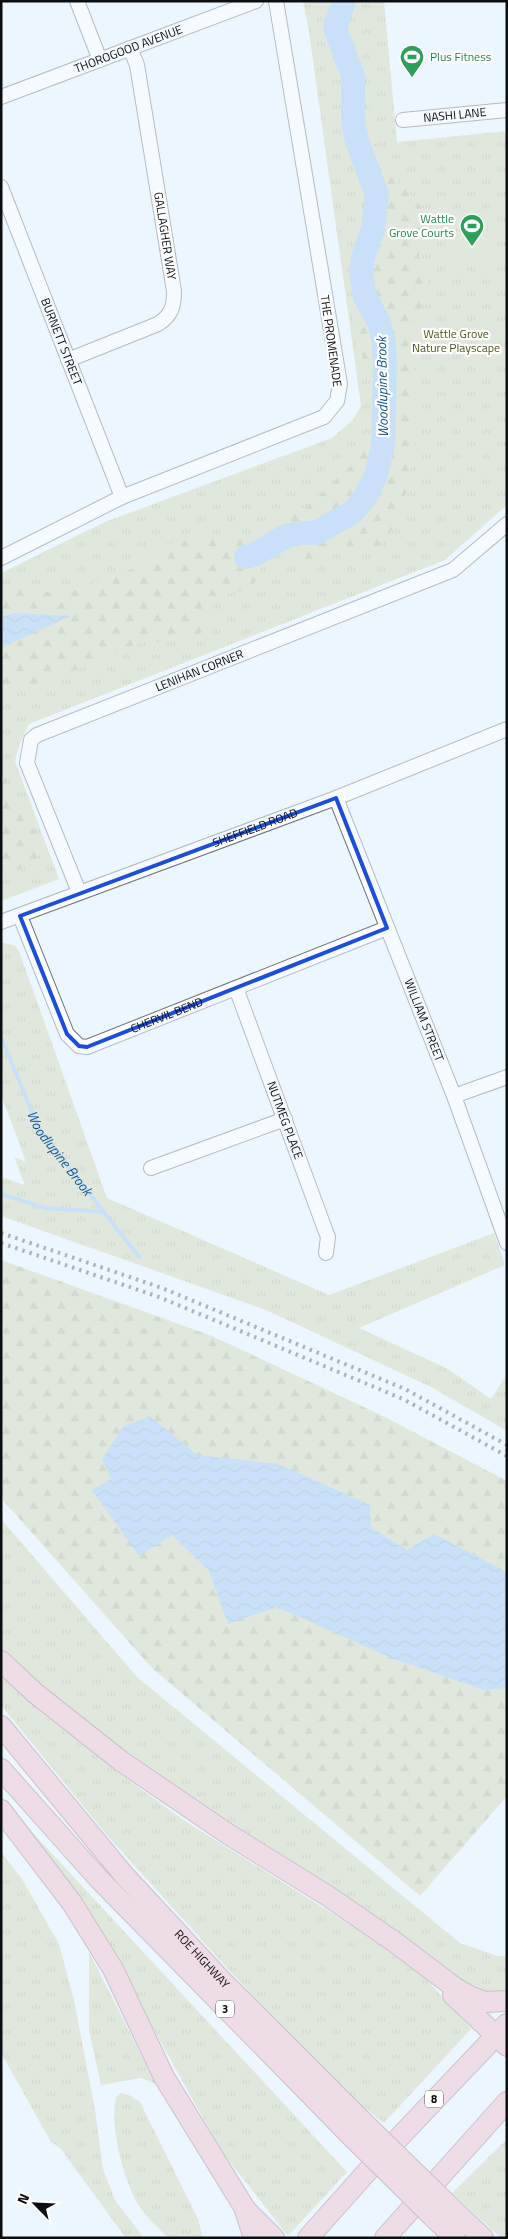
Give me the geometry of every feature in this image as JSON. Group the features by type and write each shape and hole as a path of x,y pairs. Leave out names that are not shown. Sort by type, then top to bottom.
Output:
{"highway":[{"path":"1,1661 35,1693 121,1761 228,1834 328,1896 469,1996 485,2002 507,2001"},
{"name":"ROE HIGHWAY","path":"1,1726 124,1875 359,2131"},
{"name":"ROE HIGHWAY","path":"1,1769 98,1878 439,2209 483,2238"},
{"path":"1,1810 72,1903 112,1969 164,2077 244,2208 254,2238"},
{"path":"396,1943 503,2034"},
{"name":"8","path":"308,2238 373,2165 503,2034"},
{"path":"386,2238 507,2102"},
{"path":"244,2208 274,2238"},
{"name":"ROE HIGHWAY","path":"439,2209 455,2238"}],"street":[{"path":"77,1 100,60"},
{"name":"THOROGOOD AVENUE","path":"1,97 256,1"},
{"name":"THE PROMENADE","path":"1,558 122,497 324,417 337,401 340,384 276,1"},
{"name":"GALLAGHER WAY","path":"68,360 158,324 167,318 174,307 174,291 137,65 130,48"},
{"name":"NASHI LANE","path":"403,120 507,110"},
{"name":"BURNETT STREET","path":"1,186 122,497"},
{"name":"LENIHAN CORNER","path":"79,892 27,763 32,740 37,735 454,570 507,524"},
{"name":"SHEFFIELD ROAD","path":"1,922 336,798 507,729"},
{"name":"WILLIAM STREET","path":"336,798 454,1096 507,1243"},
{"name":"CHERVIL BEND","path":"20,916 67,1034 79,1046 87,1047 388,928"},
{"name":"NUTMEG PLACE","path":"236,988 328,1238 326,1254"},
{"path":"454,1096 507,1077"},
{"path":"151,1168 285,1120"}],"highlighted area":[{"path":"336,798 387,928 87,1047 79,1046 67,1034 20,916"}],"green space":[{"name":"Wattle Grove Nature Playscape","path":"303,1 384,1 397,142 507,131 507,505 445,560 29,724 20,743 15,761 59,879 1,901 1,573 105,522 332,438 353,420 361,406 309,32"},
{"path":"331,1 349,1 350,29 368,87 372,138 398,181 418,202 423,211 423,230 419,256 427,278 425,301 414,321 412,332 415,401 414,446 407,491 396,521 386,539 376,546 340,549 327,562 307,566 294,563 270,540 269,528 273,522 305,508 347,470 361,454 369,439 373,407 372,390 354,321 353,281 362,229 362,208 347,146 342,74 328,30 327,21"},
{"name":"Wattle Grove Courts","path":"495,230 497,262 449,264 448,232"},
{"path":"220,536 256,536 262,547 261,568 252,587 205,602 202,609 207,623 202,632 195,637 136,644 110,656 97,659 35,690 24,691 1,686 1,596 18,589 58,593 76,590 104,577 133,569 164,546 176,542"},
{"path":"1,743 9,789 17,805 38,834 44,849 30,865 11,872 1,867"},
{"path":"1,942 15,946 19,951 107,1198 329,1295 494,1233 505,1265 359,1328 448,1369 491,1399 507,1374 507,1431 433,1388 266,1310 1,1216 1,1177 25,1185 14,1157 26,1162 1,1094"},
{"path":"1,1260 212,1336 383,1416 507,1481 507,1796 420,1896 152,1668 1,1498"},
{"path":"1,1519 137,1677 460,1943 498,1956 507,1956 507,2001 485,2002 228,1834 1,1661"},
{"path":"1,1675 43,1714 112,1768 185,1821 375,1940 426,1979 471,2029 384,2123 346,2094 276,2022 106,1834 1,1705"},
{"path":"8,1806 347,2172 288,2236 222,2152 95,1924"},
{"path":"1,1852 22,1879 59,1944 74,2000 95,2110 103,2169 115,2200 144,2238 126,2238 60,2148 51,2142 1,2053"},
{"path":"89,1952 156,2084 141,2078 101,2085 89,2031"},
{"path":"121,2093 129,2095 140,2102 198,2219 203,2238 168,2238 141,2209 129,2185 116,2139 114,2109 116,2097"},
{"path":"507,2139 507,2238 501,2238 452,2193"}],"water":[{"path":"16,613 71,616 1,648 1,617"},
{"path":"150,1416 197,1455 278,1464 370,1505 371,1527 407,1550 434,1534 507,1572 507,1688 484,1690 391,1658 277,1607 228,1624 209,1571 172,1535 139,1556 92,1490 111,1479 102,1459 124,1426"}],"waterway":[{"name":"Woodlupine Brook","path":"246,557 256,554 284,537 297,533 316,533 353,512 366,496 376,475 383,445 384,343 379,322 365,297 361,272 363,257 373,229 377,195 357,141 353,120 353,76 335,28 344,1"},
{"name":"Woodlupine Brook","path":"1,1037 39,1129 139,1257"},
{"path":"1,1194 45,1208 104,1212"}],"railway":[{"path":"1,1233 162,1288 405,1389 507,1445"},
{"path":"1,1243 159,1297 403,1399 507,1456"}],"place":[{"name":"Plus Fitness","path":"412,78"},
{"name":"Wattle Grove Courts","path":"472,247"}]}
